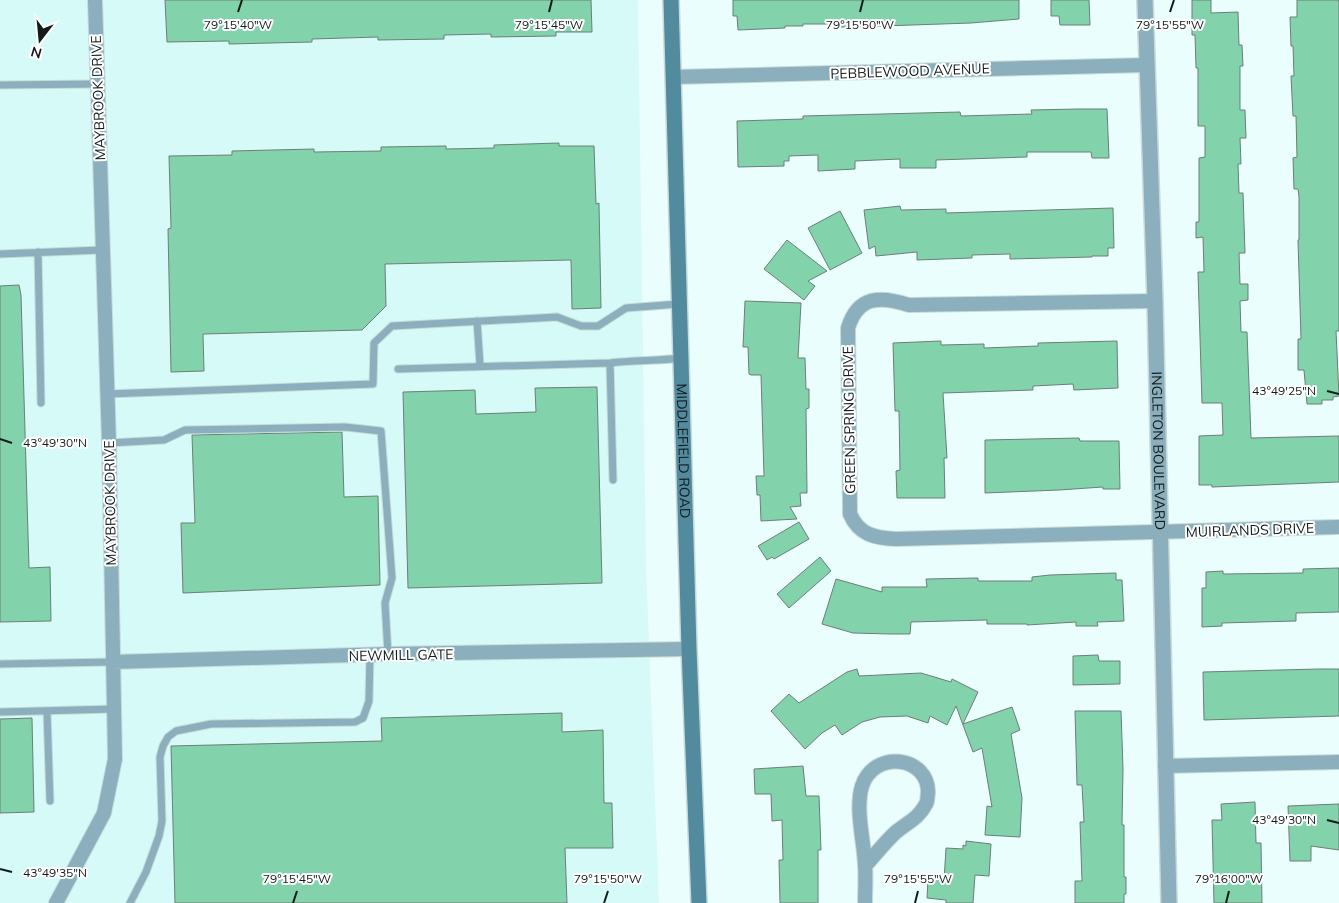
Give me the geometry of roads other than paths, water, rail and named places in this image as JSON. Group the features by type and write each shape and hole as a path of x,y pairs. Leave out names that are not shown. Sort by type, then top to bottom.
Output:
{"main road":[{"name":"MIDDLEFIELD ROAD","path":"671,0 689,649 699,903"}],"street":[{"name":"MAYBROOK DRIVE","path":"56,903 104,813 115,759 96,0"},
{"name":"INGLETON BOULEVARD","path":"1145,0 1155,301 1169,903"},
{"name":"PEBBLEWOOD AVENUE","path":"673,77 1147,65"},
{"name":"GREEN SPRING DRIVE","path":"1155,301 909,304 892,299 873,299 863,305 852,315 848,328 850,514 854,524 866,533 880,538 1160,532"},
{"name":"MUIRLANDS DRIVE","path":"1160,532 1339,527"},
{"name":"NEWMILL GATE","path":"112,662 388,654 689,649"},
{"path":"865,866 896,832 916,819 927,802 928,787 922,775 910,765 896,761 882,763 874,768 866,777 860,795 865,866 865,903"},
{"path":"1165,766 1339,762"}],"lane":[{"path":"0,85 97,84"},
{"path":"0,254 102,250"},
{"path":"38,252 41,403"},
{"path":"107,394 373,384 374,343 392,326 557,317 581,326 598,326 626,308 679,304"},
{"path":"477,321 480,365"},
{"path":"398,369 480,365 610,363 631,360 655,362 680,358"},
{"path":"610,363 613,480"},
{"path":"108,443 164,440 185,430 345,427 381,431 392,578 384,603 388,654"},
{"path":"130,903 146,872 159,836 162,821 160,757 168,737 176,731 211,724 355,722 363,718 369,701 370,655"},
{"path":"0,664 112,662"},
{"path":"0,712 114,709"},
{"path":"47,711 50,801"}]}
